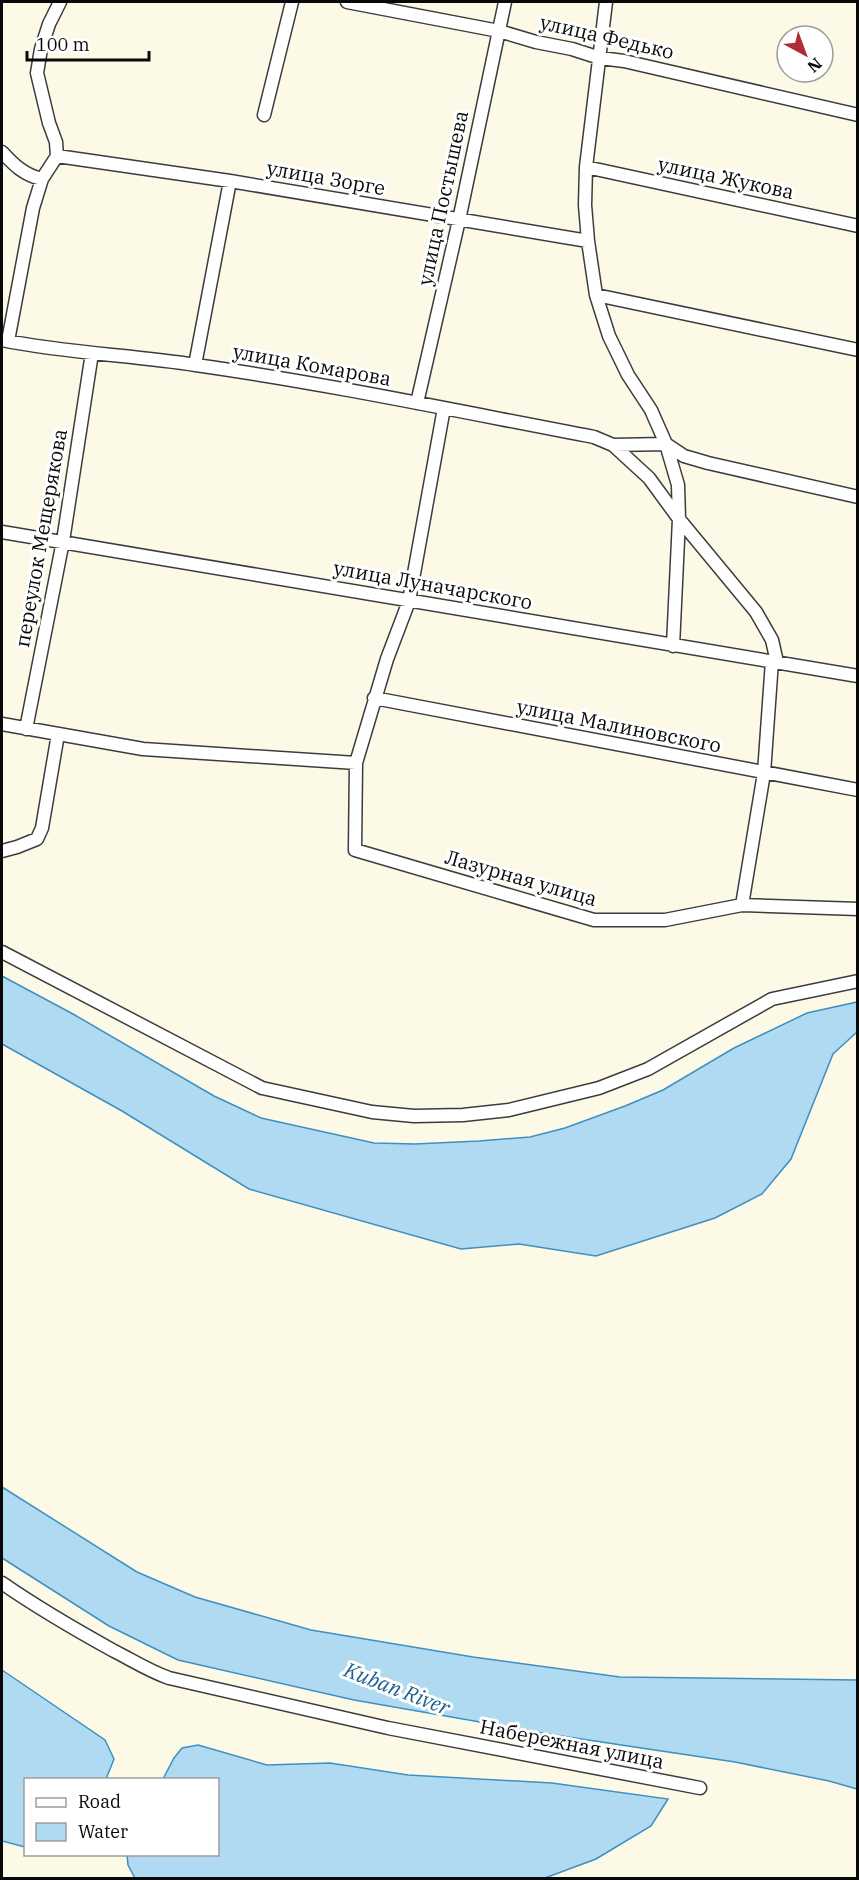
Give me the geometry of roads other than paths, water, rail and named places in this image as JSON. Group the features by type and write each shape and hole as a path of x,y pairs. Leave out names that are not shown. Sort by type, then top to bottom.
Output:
{"street":[{"path":"5,340 33,208 42,179 57,156 56,142 37,73 41,49 49,24 60,2"},
{"path":"264,115 292,2"},
{"name":"улица Федько","path":"347,2 498,31 600,58 624,61 858,115"},
{"name":"улица Постышева","path":"417,403 505,2"},
{"path":"606,2 586,167 585,205 588,241 596,295 609,336 623,366 651,410 666,444 678,485 679,519 673,646"},
{"path":"2,152 15,166 29,176 42,179"},
{"name":"улица Зорге","path":"57,156 230,181 588,241"},
{"name":"улица Жукова","path":"586,167 858,226"},
{"path":"195,364 230,181"},
{"path":"596,295 858,350"},
{"name":"улица Комарова","path":"5,340 92,353 195,364 444,408 594,437 614,445 649,478 679,519 756,612 772,640 775,661"},
{"name":"переулок Мещерякова","path":"26,729 63,541 92,353"},
{"path":"2,724 143,750 356,763 374,698 409,602 444,408"},
{"name":"улица Комарова","path":"614,445 666,444 684,456 708,463 858,497"},
{"name":"улица Луначарского","path":"2,532 858,676"},
{"path":"742,905 764,773 775,661"},
{"name":"улица Малиновского","path":"374,698 858,790"},
{"path":"2,850 18,847 37,839 42,828 58,734"},
{"name":"Лазурная улица","path":"356,763 356,850 594,920 665,920 742,905 858,909"},
{"path":"2,952 262,1088 372,1112 414,1116 463,1115 509,1110 599,1088 648,1069 772,999 858,981"},
{"name":"Набережная улица","path":"2,1584 33,1605 103,1645 169,1678 388,1728 700,1788"}],"water":[{"path":"2,976 73,1014 214,1096 261,1118 374,1143 415,1144 530,1137 565,1128 663,1090 734,1048 807,1013 857,1002 857,1032 833,1054 791,1159 762,1194 715,1218 596,1256 519,1244 461,1249 249,1189 122,1111 2,1044"},
{"name":"Kuban River","path":"2,1487 137,1572 195,1597 311,1630 473,1657 620,1677 857,1680 857,1789 735,1762 548,1734 354,1700 178,1660 109,1626 2,1558"},
{"path":"2,1670 105,1740 114,1759 106,1778 24,1778 24,1847 2,1841"},
{"path":"198,1745 267,1765 330,1763 408,1775 552,1783 668,1799 651,1826 596,1859 545,1878 135,1878 128,1865 127,1856 219,1856 219,1778 164,1778 182,1748"}]}
